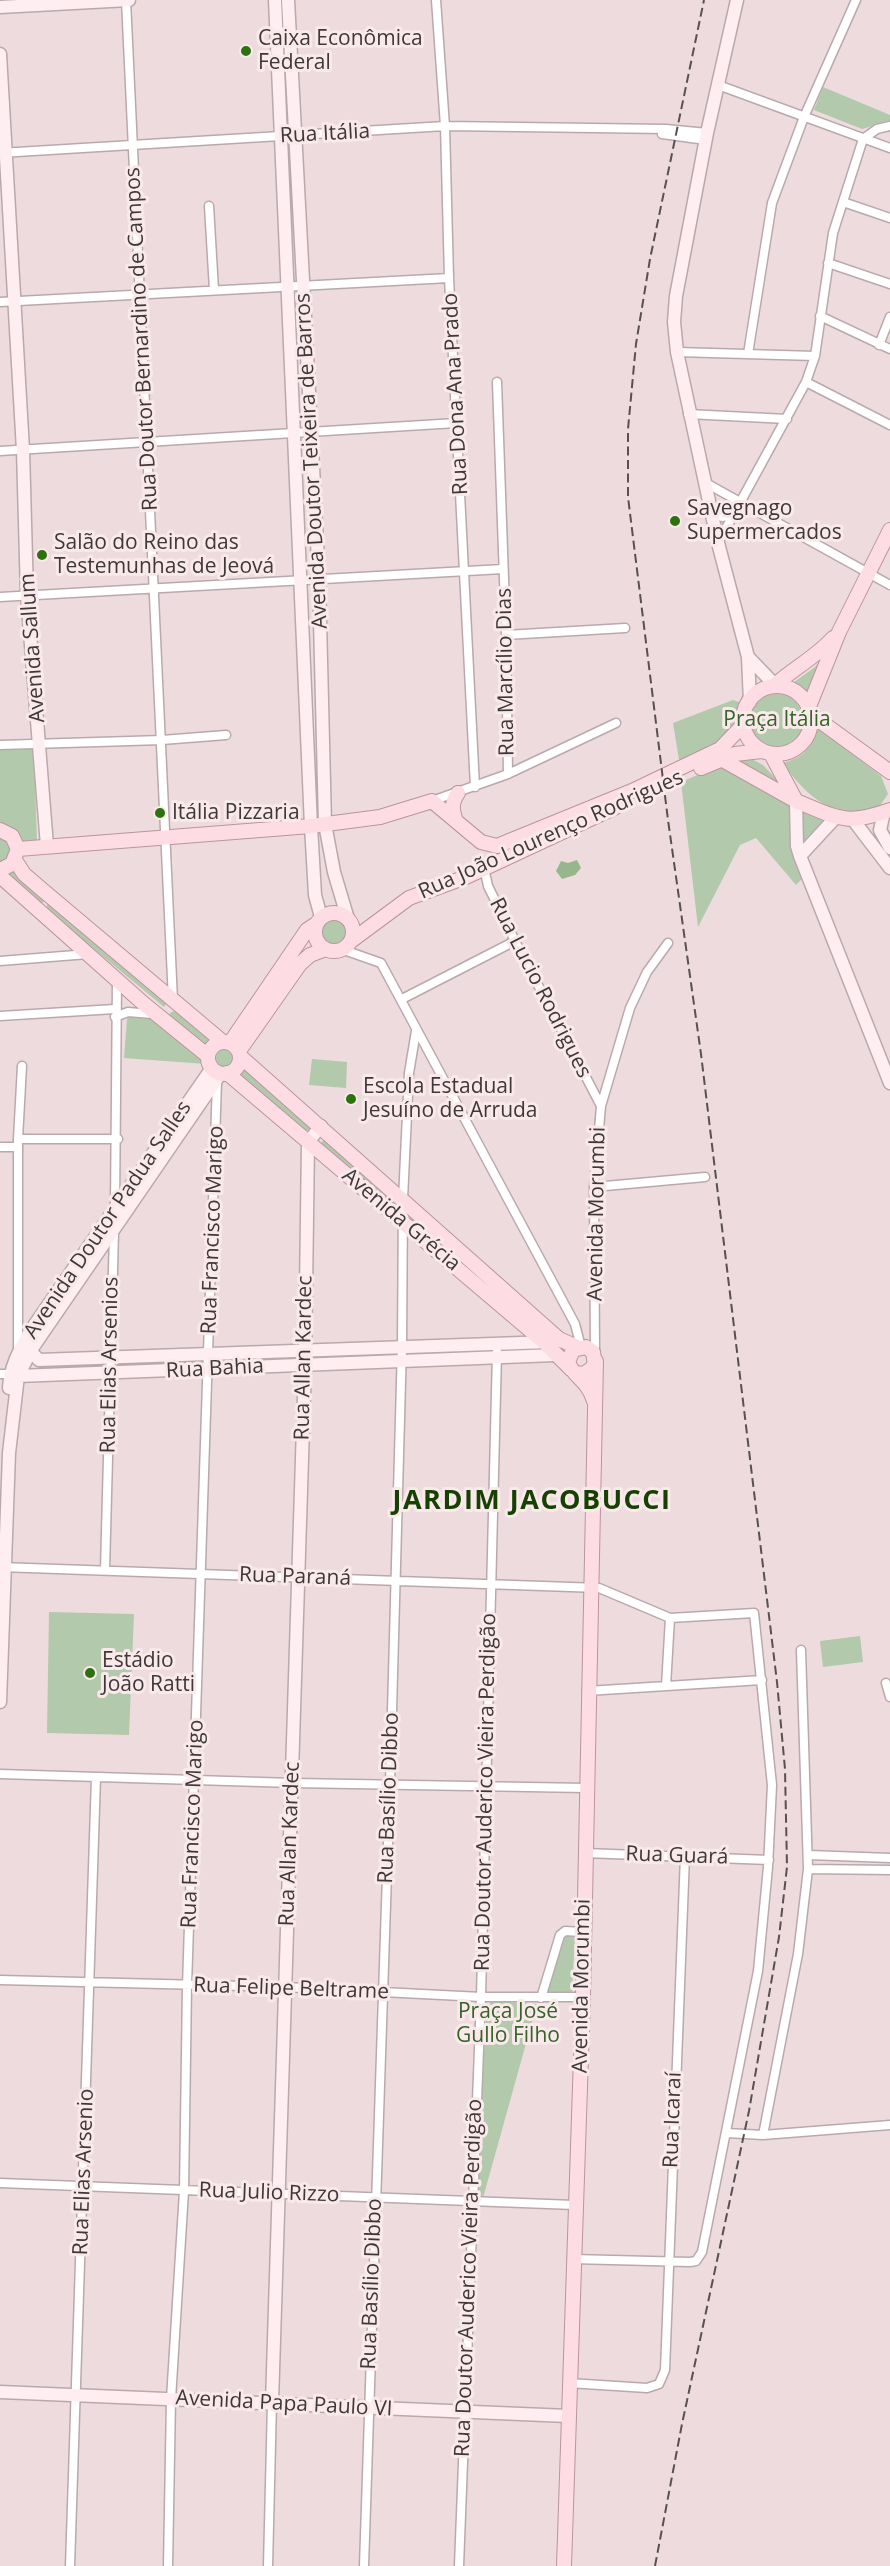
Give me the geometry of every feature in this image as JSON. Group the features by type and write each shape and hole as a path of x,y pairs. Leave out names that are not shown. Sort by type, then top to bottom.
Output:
{"main road":[{"path":"0,7 127,0"},
{"name":"Avenida Doutor Teixeira de Barros","path":"275,0 294,435 318,825 348,919"},
{"name":"Avenida Doutor Teixeira de Barros","path":"288,0 319,579 318,825 315,895 319,920"},
{"path":"737,0 706,136 676,296 674,322 676,352 703,481 748,657 750,702 745,723 747,735 766,753 795,800 797,846 800,856 890,1083"},
{"name":"Avenida Sallum","path":"0,54 6,302 22,450 27,595 47,846"},
{"path":"809,711 838,632 890,530"},
{"path":"750,702 760,691 775,685 789,672 811,658 838,632"},
{"path":"748,657 775,685 794,691 803,698 809,711 811,724 802,744 782,755 766,753"},
{"path":"809,711 890,772"},
{"name":"Rua João Lourenço Rodrigues","path":"432,801 481,842 497,846 632,791 720,749 745,723"},
{"name":"Rua João Lourenço Rodrigues","path":"346,945 410,898 484,868 721,759 766,753"},
{"path":"721,759 795,800 836,817 854,821 887,811"},
{"path":"456,821 452,809 453,800 458,793"},
{"path":"890,798 880,830 890,848"},
{"path":"0,870 8,867 17,855 47,846 167,839 318,825 380,817 432,801"},
{"path":"800,856 836,817"},
{"path":"854,821 890,868"},
{"name":"Avenida Grécia","path":"2,830 16,841 17,855 24,874 173,1001 233,1048 403,1199 552,1341 555,1354 574,1371"},
{"name":"Avenida Grécia","path":"0,876 217,1070 308,1142 404,1223 552,1341 579,1347"},
{"path":"38,910 44,907 50,896"},
{"path":"233,1048 212,1048 217,1070 236,1068 233,1048 307,930 319,920 336,912 348,919 353,930 346,945 310,955 300,964 233,1048"},
{"path":"319,920 316,938 326,949"},
{"path":"144,1004 158,988"},
{"path":"160,1017 173,1001"},
{"name":"Avenida Doutor Padua Salles","path":"29,1355 116,1206 217,1070"},
{"name":"Avenida Doutor Padua Salles","path":"0,1702 2,1567 9,1453 9,1375 29,1355 114,1232 217,1070"},
{"path":"308,1142 321,1126"},
{"name":"Rua Allan Kardec","path":"272,2402 299,1578 308,1142"},
{"name":"Rua Bahia","path":"29,1355 110,1357 552,1341"},
{"path":"579,1347 590,1349 595,1359 589,1372 574,1371 568,1357 579,1347"},
{"name":"Rua Bahia","path":"9,1375 110,1374 555,1354"},
{"path":"29,1355 38,1375"},
{"name":"Avenida Morumbi","path":"564,2566 572,2259 583,1997 582,1932 597,1391 595,1359"},
{"name":"Avenida Morumbi","path":"574,1371 585,1381 595,1406"},
{"name":"Avenida Papa Paulo VI","path":"0,2392 568,2416"}],"street":[{"name":"Rua Doutor Bernardino de Campos","path":"127,0 173,1001"},
{"name":"Rua Dona Ana Prado","path":"436,0 445,126 449,278 475,788"},
{"path":"748,354 772,203 804,117 855,0"},
{"path":"718,85 890,148"},
{"name":"Rua Itália","path":"2,152 133,147 445,126 650,130 706,136"},
{"path":"718,543 806,382 815,356 828,263 843,202 863,139 877,129 890,126"},
{"path":"843,202 890,218"},
{"path":"209,206 214,290"},
{"path":"828,263 890,284"},
{"path":"6,302 449,278"},
{"path":"820,316 890,349"},
{"path":"879,345 890,317"},
{"path":"676,352 815,356"},
{"name":"Rua Marcílio Dias","path":"497,382 506,635 508,774"},
{"path":"806,382 890,425"},
{"path":"688,414 787,419"},
{"path":"0,452 456,423"},
{"path":"703,481 890,585"},
{"path":"708,500 714,493 722,493"},
{"path":"711,514 723,517 734,514"},
{"path":"0,597 465,573 503,569"},
{"path":"506,635 626,628"},
{"path":"432,801 475,788 616,723"},
{"path":"0,745 162,740 226,735"},
{"name":"Rua Lucio Rodrigues","path":"484,868 488,886 515,941 601,1106"},
{"path":"402,999 515,941"},
{"name":"Avenida Morumbi","path":"595,1359 594,1187 601,1106 630,1008 648,972 668,943"},
{"path":"346,945 381,963 402,999 416,1031 576,1324 579,1347"},
{"path":"0,961 88,954"},
{"name":"Rua Elias Arsenios","path":"105,1570 118,1139 115,1013 117,980"},
{"path":"0,1016 139,1012 160,1017"},
{"name":"Rua Basílio Dibbo","path":"364,2566 390,1784 402,1361 403,1199 409,1073 416,1031"},
{"path":"22,1066 18,1143 29,1355"},
{"name":"Rua Francisco Marigo","path":"168,2566 171,2399 184,2191 187,1986 217,1070"},
{"path":"0,1147 18,1143 118,1139"},
{"path":"594,1187 705,1177"},
{"name":"Rua Doutor Auderico Vieira Perdigão","path":"459,2566 487,1786 496,1342"},
{"name":"Rua Paraná","path":"2,1567 599,1588 670,1618"},
{"path":"572,2259 690,2262 700,2258 758,1971 769,1860 772,1785 754,1613 670,1618 666,1686"},
{"path":"763,2136 798,1954 808,1869 801,1650"},
{"path":"588,1691 762,1680"},
{"path":"886,1683 890,1697"},
{"path":"0,1774 293,1783 586,1788"},
{"name":"Rua Elias Arsenio","path":"70,2566 96,1777"},
{"name":"Rua Guará","path":"585,1853 769,1860"},
{"path":"809,1855 890,1858"},
{"name":"Rua Icaraí","path":"569,2383 647,2388 659,2384 665,2370 686,1856"},
{"path":"808,1869 890,1870"},
{"path":"541,1998 560,1935 565,1931 582,1932"},
{"name":"Rua Felipe Beltrame","path":"0,1980 284,1987 541,1998 583,1997"},
{"path":"727,2133 763,2136 890,2125"},
{"name":"Rua Julio Rizzo","path":"0,2183 574,2205"},
{"name":"Rua Allan Kardec","path":"268,2566 272,2402"}],"green space":[{"path":"823,87 890,115 890,121 862,129 814,110"},
{"path":"827,653 808,698 790,685 815,667"},
{"name":"Praça Itália","path":"772,694 782,694 792,698 800,706 804,721 800,736 792,744 782,748 772,748 762,744 754,736 750,726 750,716 754,706 762,698"},
{"path":"733,700 739,702 739,706 733,734 680,766 673,723"},
{"path":"816,726 881,776 888,794 879,807 856,817 822,803 799,784 782,763 802,755 813,740"},
{"path":"31,748 34,753 37,842 24,842 0,822 0,750"},
{"path":"750,758 763,765 784,787 730,759"},
{"path":"714,768 725,768 791,807 804,877 796,885 756,838 740,845 698,927 681,782"},
{"path":"800,808 827,819 802,849"},
{"path":"0,837 9,843 10,850 8,857 0,863"},
{"path":"18,869 45,899 42,904 5,875"},
{"path":"51,902 167,1003 164,1007 47,910 47,903"},
{"path":"334,918 344,922 348,932 344,942 334,946 324,942 320,932 324,922"},
{"path":"176,1010 215,1042 208,1048 169,1017 170,1013"},
{"path":"149,1015 204,1059 206,1064 124,1058 127,1019 130,1016"},
{"path":"226,1048 233,1051 236,1058 233,1065 226,1068 219,1065 216,1058 219,1051"},
{"path":"312,1059 347,1062 346,1088 309,1085"},
{"path":"243,1067 311,1127 309,1130 305,1130 239,1074"},
{"path":"325,1139 400,1205 398,1209 320,1144"},
{"path":"398,1350 398,1357 315,1360 313,1356"},
{"path":"298,1356 296,1361 219,1364 219,1358"},
{"path":"204,1357 204,1366 114,1367 114,1359"},
{"path":"103,1362 102,1368 39,1370 39,1365"},
{"name":"Estádio João Ratti","path":"49,1612 134,1614 129,1735 47,1733"},
{"path":"860,1636 863,1662 823,1667 820,1641"},
{"path":"570,1935 575,1937 572,1991 568,1995 545,1993 565,1937"},
{"name":"Praça José Gullo Filho","path":"492,2001 537,2004 483,2198 476,2193 486,2020 488,2006"}],"shaded area":[{"path":"577,860 581,868 575,875 562,879 556,871 561,861 568,863"}],"railway":[{"path":"655,2566 682,2424 749,2111 779,1937 787,1867 785,1769 777,1682 701,1054 668,820 628,497 628,429 636,344 650,259 704,0"}],"place":[{"name":"Caixa Econômica Federal","path":"246,51"},
{"name":"Savegnago Supermercados","path":"675,521"},
{"name":"Salão do Reino das Testemunhas de Jeová","path":"42,555"},
{"name":"Itália Pizzaria","path":"160,813"},
{"name":"Escola Estadual Jesuíno de Arruda","path":"351,1099"},
{"name":"Estádio João Ratti","path":"90,1673"}],"district":[{"name":"JARDIM JACOBUCCI","path":"532,1501"}]}
